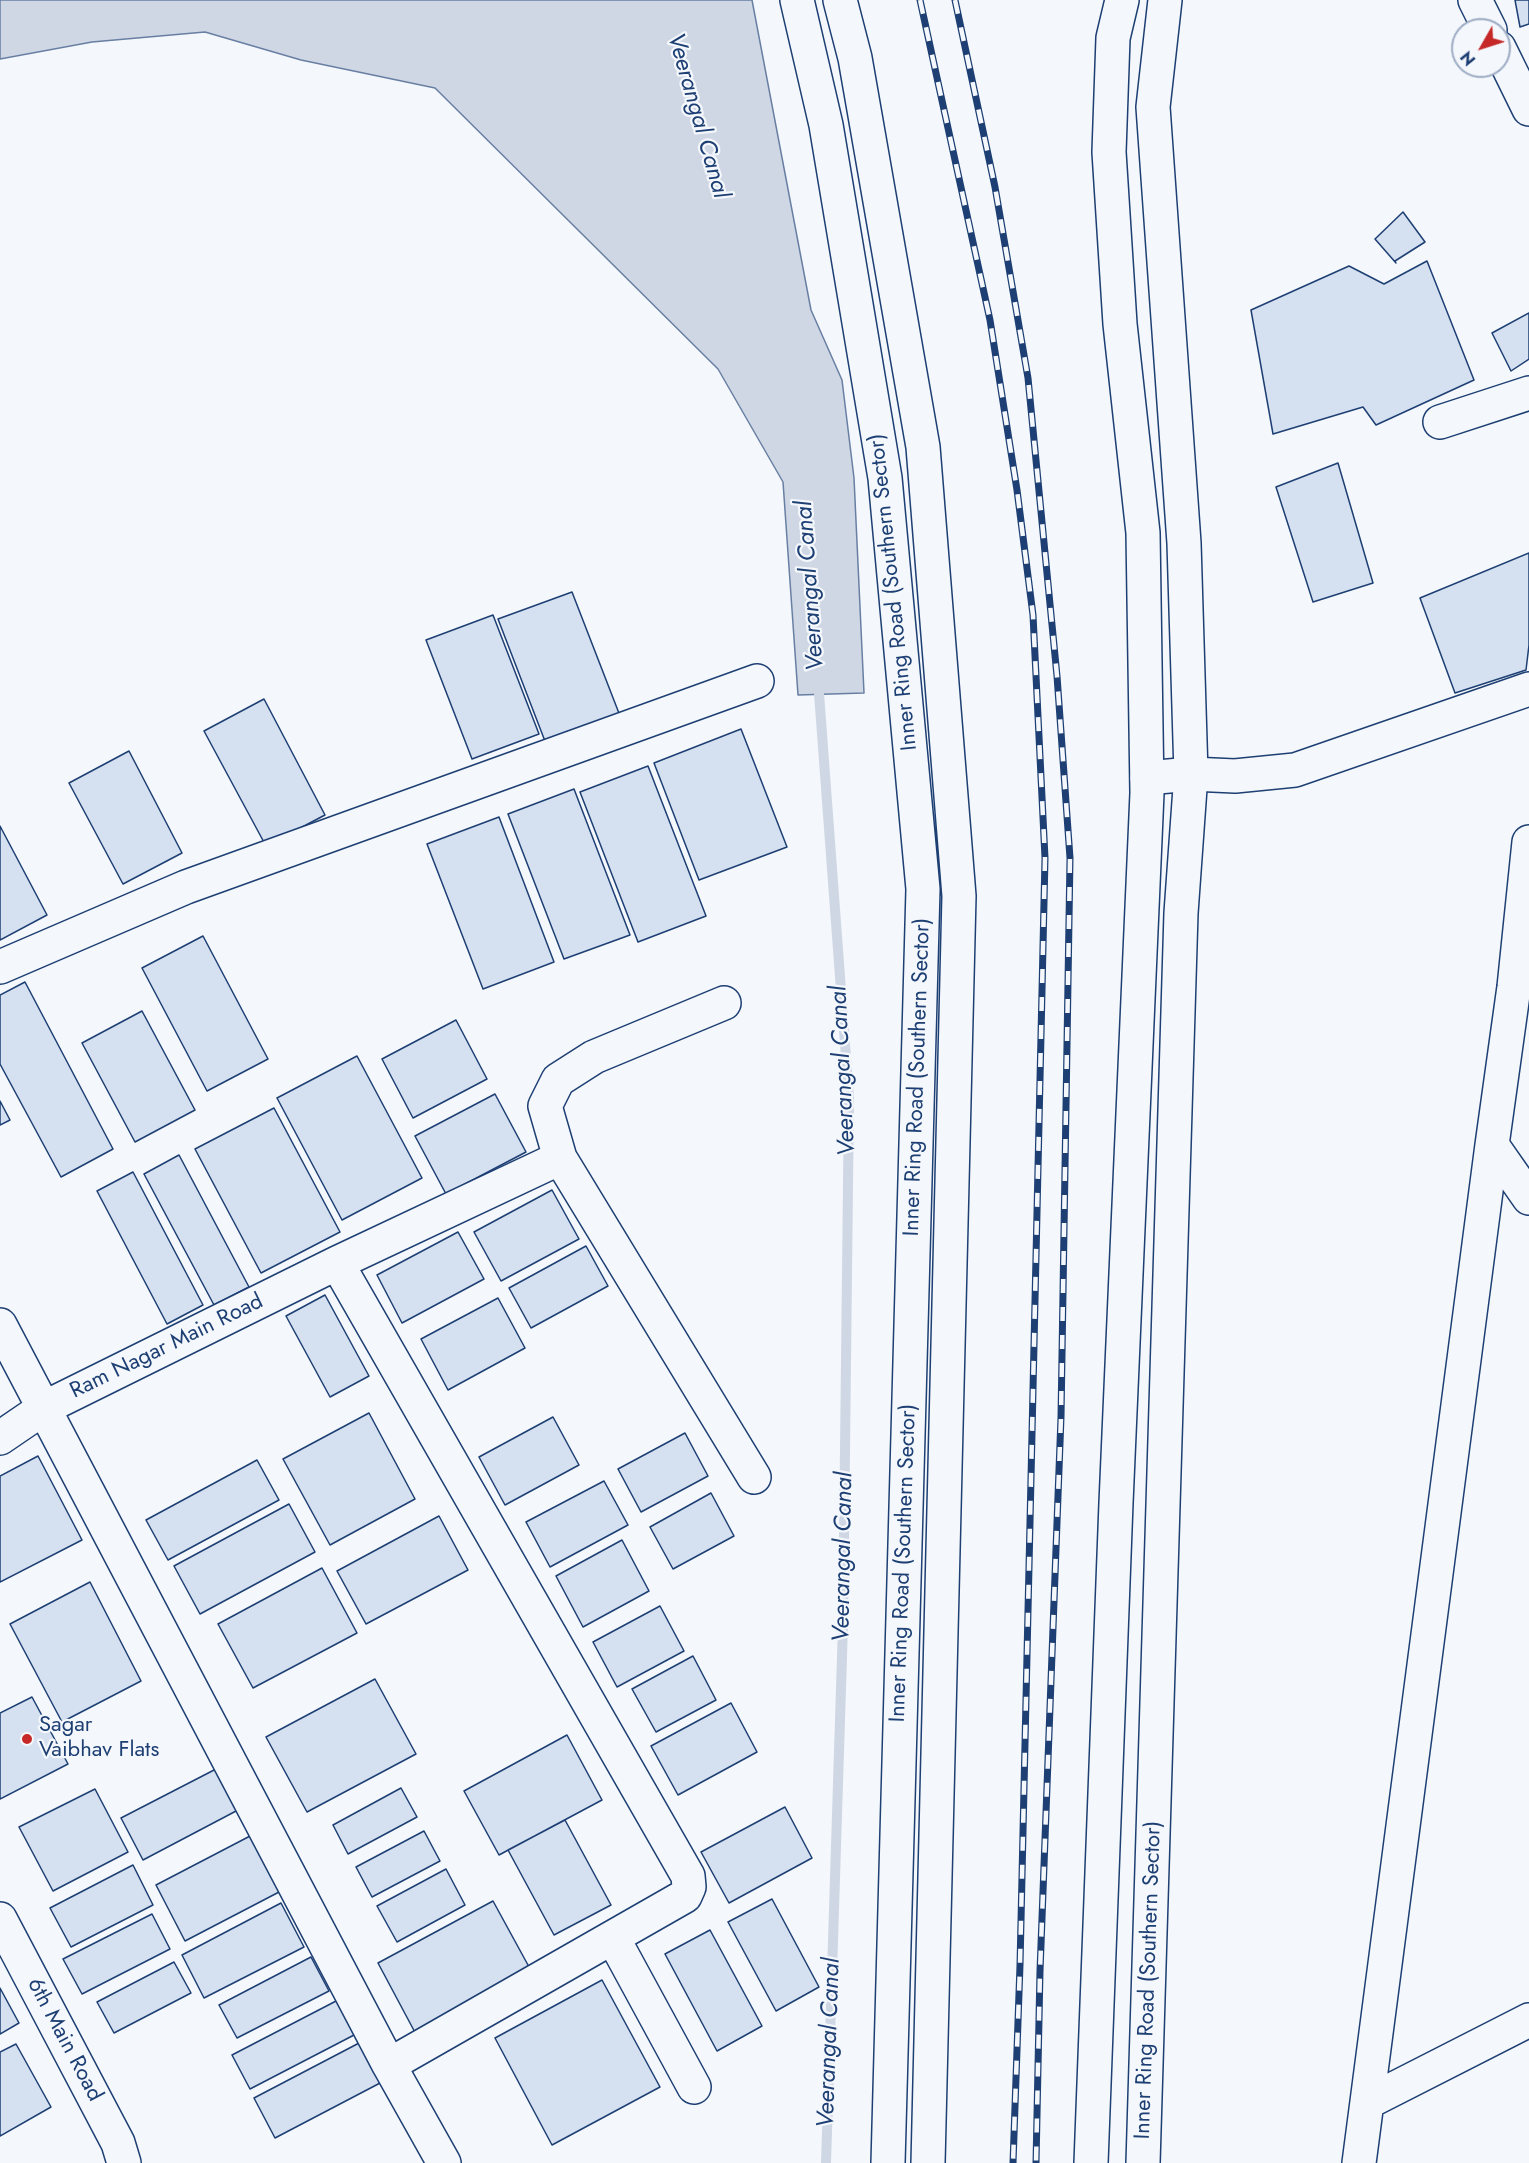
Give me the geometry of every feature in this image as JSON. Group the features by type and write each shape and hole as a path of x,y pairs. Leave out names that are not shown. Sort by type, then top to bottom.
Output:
{"main road":[{"name":"Inner Ring Road (Southern Sector)","path":"797,0 826,125 885,478 923,889 888,2163"},
{"name":"Inner Ring Road (Southern Sector)","path":"840,0 855,58 923,447 960,896 928,2163"},
{"path":"1091,2163 1147,778 1143,533 1120,324 1109,152 1113,38 1122,0"},
{"name":"Inner Ring Road (Southern Sector)","path":"1143,2163 1181,913 1191,774 1184,543 1154,107 1166,0"},
{"path":"1475,0 1484,18"},
{"path":"1511,72 1529,109"},
{"path":"1440,422 1529,393"},
{"path":"874,411 916,405"},
{"path":"0,967 186,887 757,681"},
{"path":"1147,778 1191,774 1235,776 1295,770 1529,689"},
{"path":"1359,2163 1514,987 1529,842"},
{"path":"724,1003 594,1057 558,1080 545,1106 560,1158 754,1477"},
{"path":"1492,1145 1529,1198"},
{"name":"Ram Nagar Main Road","path":"0,1438 44,1408 337,1263 560,1158"},
{"path":"337,1263 688,1876 689,1887 685,1896 389,2065"},
{"path":"0,1325 389,2065 444,2163"},
{"name":"6th Main Road","path":"0,1919 118,2143 124,2163"},
{"path":"613,1938 694,2088"},
{"path":"1368,2102 1529,2020"}],"water":[{"path":"0,0 752,0 811,310 842,380 854,478 864,693 798,695 783,482 718,369 435,88 301,60 205,32 92,42 0,59"}],"building":[{"path":"1515,0 1529,0 1529,24 1520,27"},
{"path":"1403,212 1425,242 1395,261 1396,263 1375,239"},
{"path":"1427,261 1474,380 1376,425 1363,407 1273,434 1251,310 1349,266 1384,284"},
{"path":"1529,313 1529,359 1511,371 1492,333"},
{"path":"1338,463 1373,583 1313,602 1276,487"},
{"path":"1529,553 1529,645 1526,670 1455,693 1420,598"},
{"path":"572,592 622,721 548,749 498,619"},
{"path":"493,615 539,734 472,759 426,640"},
{"path":"264,699 325,815 266,846 204,731"},
{"path":"741,729 787,847 699,880 654,763"},
{"path":"129,751 182,853 123,884 69,783"},
{"path":"648,766 706,916 638,942 580,792"},
{"path":"574,789 630,935 564,959 508,814"},
{"path":"499,817 554,962 483,989 427,844"},
{"path":"0,826 47,915 0,940"},
{"path":"203,936 268,1059 207,1091 142,968"},
{"path":"25,982 113,1149 61,1177 0,1064 0,995"},
{"path":"142,1011 195,1110 135,1142 82,1043"},
{"path":"456,1020 487,1079 413,1118 382,1059"},
{"path":"357,1056 422,1178 342,1220 277,1098"},
{"path":"495,1094 526,1152 446,1194 415,1136"},
{"path":"0,1101 10,1120 0,1125"},
{"path":"274,1108 340,1232 261,1273 195,1149"},
{"path":"179,1155 249,1287 214,1305 144,1174"},
{"path":"133,1172 203,1305 167,1324 97,1191"},
{"path":"552,1190 579,1239 501,1281 474,1232"},
{"path":"458,1232 484,1279 402,1323 377,1275"},
{"path":"586,1246 608,1286 531,1328 509,1288"},
{"path":"325,1295 369,1376 330,1397 286,1316"},
{"path":"498,1298 525,1348 448,1390 421,1339"},
{"path":"369,1413 415,1499 330,1545 283,1459"},
{"path":"553,1417 579,1465 505,1505 479,1457"},
{"path":"685,1433 708,1476 641,1512 618,1469"},
{"path":"38,1456 82,1540 0,1582 0,1476"},
{"path":"257,1460 279,1500 168,1560 146,1520"},
{"path":"604,1481 628,1525 550,1567 526,1522"},
{"path":"711,1493 734,1536 673,1569 650,1527"},
{"path":"289,1504 315,1552 200,1614 174,1566"},
{"path":"439,1516 468,1570 366,1624 337,1571"},
{"path":"622,1540 649,1591 583,1627 556,1576"},
{"path":"322,1568 357,1633 253,1688 218,1624"},
{"path":"90,1582 141,1681 62,1722 10,1624"},
{"path":"660,1606 684,1651 617,1687 593,1642"},
{"path":"693,1656 716,1700 656,1732 632,1689"},
{"path":"375,1679 416,1754 307,1812 266,1737"},
{"name":"Sagar Vaibhav Flats","path":"32,1697 68,1764 0,1799 0,1713"},
{"path":"731,1703 757,1752 678,1795 651,1746"},
{"path":"567,1735 602,1800 499,1855 464,1791"},
{"path":"216,1769 238,1810 143,1860 121,1818"},
{"path":"401,1788 417,1817 348,1854 333,1825"},
{"path":"95,1789 128,1852 53,1891 19,1827"},
{"path":"785,1807 812,1858 729,1903 701,1852"},
{"path":"565,1820 611,1905 554,1935 508,1850"},
{"path":"424,1831 440,1861 372,1897 356,1867"},
{"path":"252,1835 281,1891 185,1941 156,1885"},
{"path":"133,1865 153,1905 71,1947 50,1908"},
{"path":"446,1869 465,1905 397,1942 377,1906"},
{"path":"772,1899 819,1987 776,2011 728,1922"},
{"path":"493,1901 534,1976 418,2038 378,1963"},
{"path":"281,1903 304,1947 204,1998 182,1955"},
{"path":"152,1914 170,1949 82,1994 63,1959"},
{"path":"710,1930 762,2026 717,2051 665,1954"},
{"path":"311,1957 329,1991 237,2038 219,2005"},
{"path":"174,1962 191,1993 114,2033 97,2002"},
{"path":"602,1980 660,2087 552,2145 495,2038"},
{"path":"0,1988 19,2023 0,2034"},
{"path":"338,2000 356,2034 250,2089 232,2055"},
{"path":"361,2042 382,2082 275,2138 254,2098"},
{"path":"16,2044 51,2107 0,2136 0,2052"}],"waterway":[{"name":"Veerangal Canal","path":"818,680 849,1098 843,1625 826,2163"}],"railway":[{"path":"920,0 990,320 1017,490 1033,615 1045,858 1020,1965 1013,2163"},
{"path":"955,0 995,187 1028,378 1057,676 1070,858 1061,1417 1040,1971 1036,2163"}],"place":[{"name":"Sagar Vaibhav Flats","path":"27,1739"}]}
